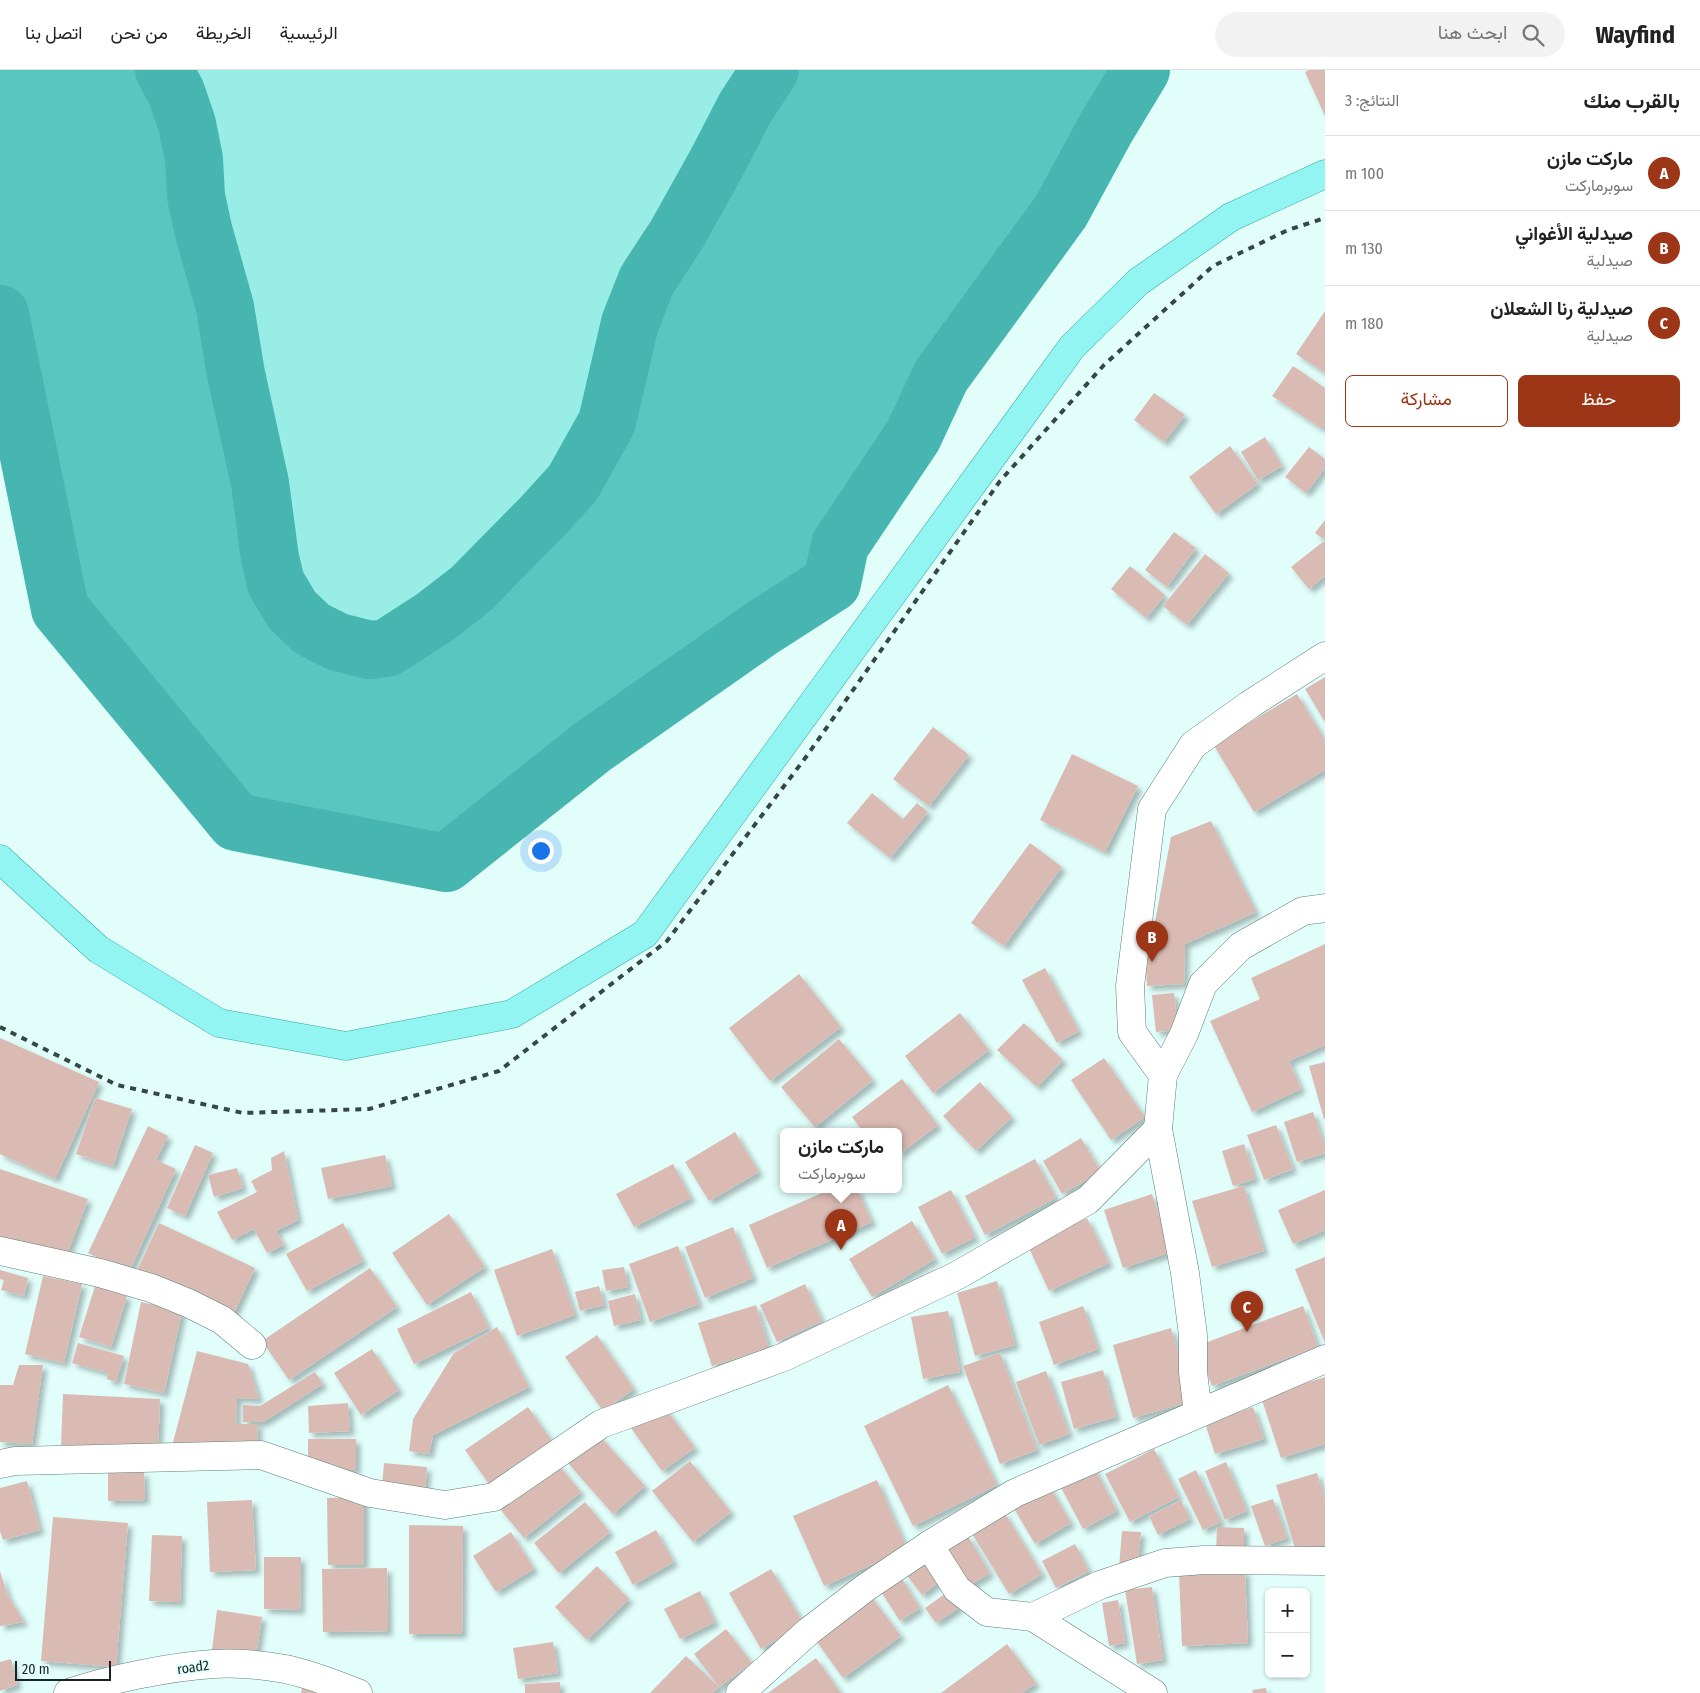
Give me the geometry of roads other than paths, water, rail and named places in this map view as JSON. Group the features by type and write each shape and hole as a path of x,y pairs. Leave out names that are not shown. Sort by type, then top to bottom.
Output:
{"main road":[{"path":"0,860 98,949 219,1023 346,1046 512,1014 645,934 1072,347 1138,282 1231,217 1325,174"}],"street":[{"path":"1163,1075 1132,1032 1130,986 1152,810 1193,745 1249,705 1325,656"},
{"path":"1198,1413 1193,1372 1193,1335 1185,1274 1158,1129 1163,1075 1184,1034 1203,984 1241,946 1303,911 1325,908"},
{"path":"0,1464 15,1461 261,1455 370,1493 445,1505 494,1498 601,1424 784,1357 958,1275 1088,1200 1158,1129"},
{"path":"0,1250 100,1273 151,1288 188,1303 222,1320 252,1345"},
{"path":"740,1693 809,1631 866,1588 929,1545 1015,1493 1325,1359"},
{"path":"929,1545 957,1589 987,1612 1034,1617 1153,1693"},
{"path":"1034,1617 1100,1584 1166,1563 1204,1560 1325,1561"},
{"name":"road2","path":"68,1693 127,1677 214,1664 255,1665 287,1670 319,1678 358,1693"}],"waterway":[{"path":"164,70 176,92 187,124 194,159 196,196 203,229 225,307 236,374 260,483 270,558 276,583 292,610 312,629 338,642 370,650 387,648 435,617 470,590 573,483 607,422 630,323 647,280 677,234 745,108 770,70"},
{"path":"0,314 60,609 236,822 446,863 592,747 762,628 832,583 840,545 913,436 941,376 1061,211 1106,128 1141,70"}],"railway":[{"path":"0,1027 117,1085 243,1113 369,1109 499,1071 667,941 806,757 1000,481 1104,365 1213,266 1288,230 1325,218"}],"place":[{"name":"صيدلية الأغواني","path":"1152,962"},
{"name":"ماركت مازن","path":"841,1250"},
{"name":"صيدلية رنا الشعلان","path":"1247,1332"}]}
